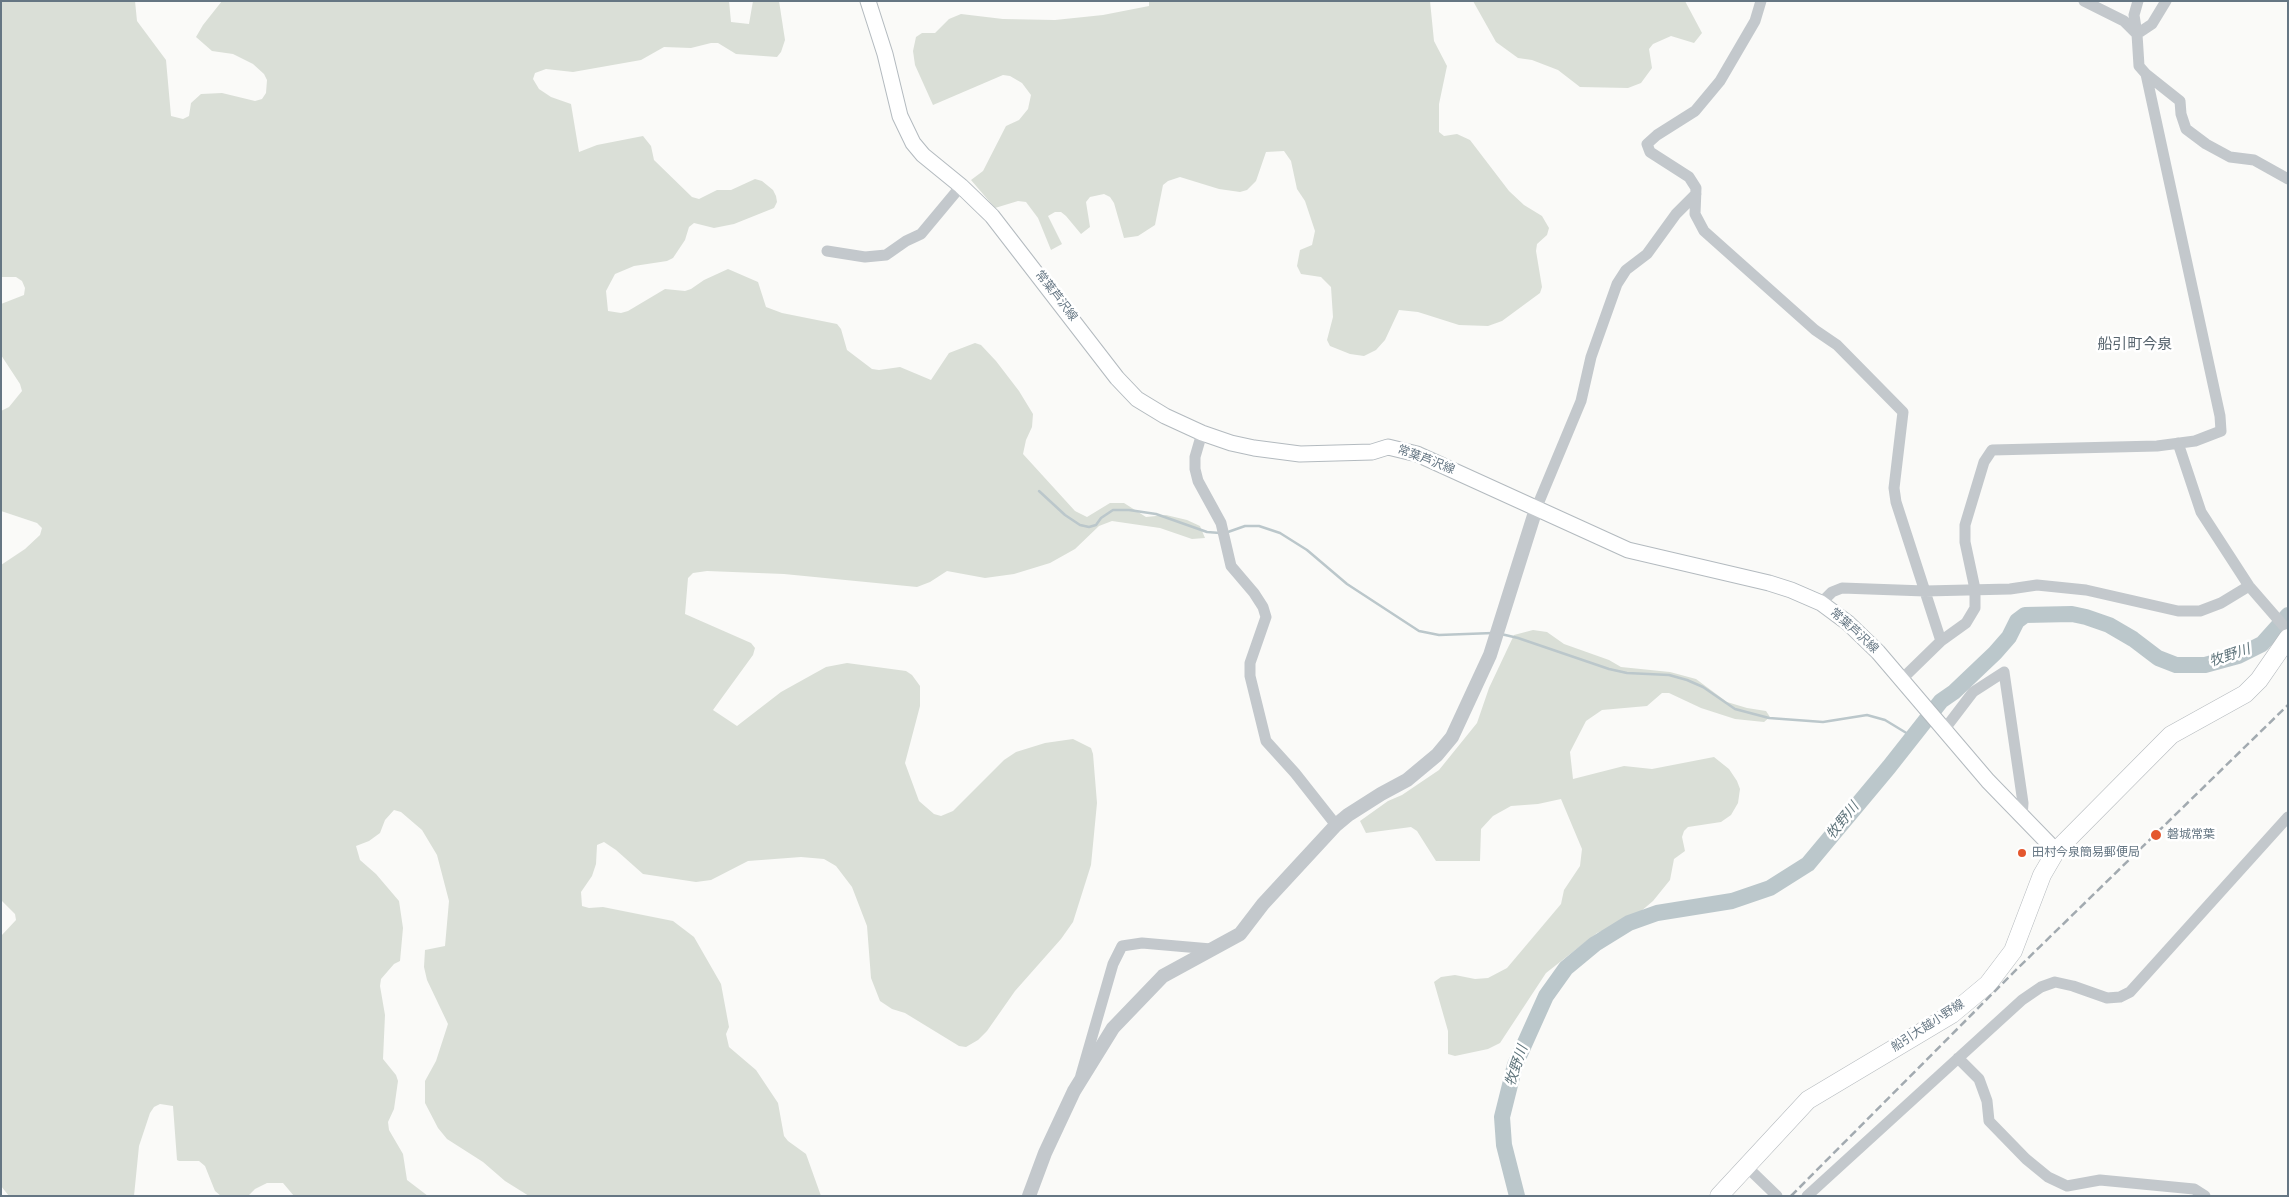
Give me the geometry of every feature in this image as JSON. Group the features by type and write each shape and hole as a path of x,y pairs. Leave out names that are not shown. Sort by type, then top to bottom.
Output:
{"main road":[{"name":"常葉芦沢線","path":"868,1 905,129 922,155 961,186 992,216 1126,389 1137,399 1152,409 1202,433 1231,443 1278,453 1372,452 1388,447 1401,450 1448,468 1628,550 1770,583 1792,590 1821,603 1864,638 1902,679 1988,781 2056,852"},
{"name":"船引大越小野線","path":"1719,1196 1808,1100 1952,1014 1988,984 2013,952 2042,876 2056,852 2171,735 2245,694 2259,680 2287,632"}],"street":[{"path":"1761,1 1755,21 1720,81 1695,111 1657,135 1647,144 1650,152 1689,177 1696,188 1695,214 1704,231 1815,330 1836,345 1903,412 1894,488 1896,502 1941,641"},
{"path":"2084,1 2124,21 2138,34"},
{"path":"2138,1 2134,15 2138,34 2139,66 2146,74 2180,100 2181,114 2186,129 2206,144 2230,157 2254,160 2288,179"},
{"path":"2138,34 2152,24 2166,1"},
{"path":"1902,679 1941,641 1966,623 1975,608 1975,589 1965,542 1965,525 1984,462 1992,450 2157,446 2195,441 2221,431 2220,416 2146,74"},
{"path":"827,251 865,257 886,255 906,241 921,234 961,186"},
{"path":"1029,1196 1045,1153 1078,1084 1113,1028 1163,976 1240,934 1263,904 1336,826 1372,799 1407,780 1437,756 1452,737 1490,654 1536,508 1580,401 1591,357 1617,284 1626,270 1647,254 1676,214 1696,194"},
{"path":"1202,433 1195,457 1198,481 1221,523 1231,566 1254,592 1263,606 1266,617 1250,662 1250,676 1266,741 1295,773 1336,826"},
{"path":"2178,444 2202,512 2252,590 2287,632"},
{"path":"1821,603 1832,592 1842,588 1925,592 2010,589 2037,585 2086,590 2178,611 2200,611 2252,590"},
{"path":"1944,730 1973,692 2004,672 2023,803 2022,816"},
{"path":"1807,1196 2022,1000 2041,987 2055,982 2107,998 2120,997 2130,992 2288,816"},
{"path":"1078,1084 1112,964 1122,946 1142,943 1211,949"},
{"path":"1958,1058 1979,1079 1987,1101 1989,1121 2026,1159 2048,1178 2067,1186 2100,1180 2194,1189 2205,1196"},
{"path":"1747,1167 1777,1196"}],"shaded area":[{"path":"1,1 135,1 137,21 166,60 171,116 183,119 189,116 191,103 201,94 222,93 255,101 262,99 266,93 267,80 264,74 253,64 233,54 212,51 196,37 222,1 729,1 731,22 749,24 753,1 779,1 785,40 777,57 736,54 718,43 711,43 691,48 664,47 641,60 573,72 546,69 535,73 533,79 539,89 551,97 571,104 579,152 597,145 643,136 651,146 654,160 692,197 699,199 717,190 731,190 755,179 762,181 773,190 776,196 777,202 774,208 734,224 714,228 694,223 689,227 685,240 673,258 667,261 634,266 615,274 606,291 608,311 621,313 628,311 665,289 685,291 691,289 704,280 728,269 758,282 766,307 782,313 837,324 841,329 847,350 872,369 900,367 931,380 949,353 975,343 981,345 1019,391 1033,414 1032,427 1026,440 1023,454 1075,511 1087,517 1110,503 1124,503 1146,517 1166,515 1187,520 1200,526 1205,538 1192,539 1160,528 1112,521 1099,526 1075,549 1050,563 1014,574 985,578 947,571 930,582 917,587 784,574 707,571 693,573 688,578 685,614 751,643 755,648 753,655 713,710 737,726 781,692 826,667 847,663 906,671 912,675 920,686 920,706 905,763 919,801 934,814 941,816 953,811 1004,760 1016,752 1045,743 1073,739 1091,748 1093,754 1097,803 1091,865 1073,922 1061,939 1015,991 987,1031 978,1040 966,1047 959,1046 905,1013 892,1009 880,1001 871,978 867,926 852,887 836,866 824,859 801,857 748,861 711,880 696,882 643,874 604,842 597,845 596,864 592,876 581,892 582,906 589,908 603,907 673,921 694,937 721,984 729,1027 726,1034 729,1047 756,1070 778,1103 784,1136 806,1154 821,1196 529,1196 505,1181 483,1162 447,1139 438,1128 425,1103 425,1081 436,1061 448,1024 427,980 424,967 425,950 445,946 449,901 437,855 422,830 401,812 394,810 385,820 380,833 369,841 356,846 360,860 376,874 399,901 403,928 400,961 394,964 381,979 380,986 385,1015 383,1059 396,1075 398,1081 394,1109 388,1122 389,1130 403,1154 407,1180 428,1196 294,1196 283,1183 267,1183 255,1189 248,1196 221,1196 215,1191 205,1166 199,1161 177,1160 173,1106 160,1104 154,1107 150,1113 139,1146 134,1196 9,1196 1,1186 1,936 16,920 15,914 1,900 1,565 25,549 40,535 42,528 37,523 1,511 1,411 9,407 22,391 20,384 1,355 1,304 24,295 25,288 22,281 16,277 1,277"},
{"path":"1149,1 1430,1 1434,41 1447,66 1439,104 1439,132 1444,136 1457,134 1470,140 1509,191 1524,205 1542,216 1549,228 1547,235 1537,244 1536,251 1542,287 1540,293 1502,321 1488,326 1459,325 1418,312 1399,310 1385,340 1376,350 1364,356 1350,354 1330,346 1327,340 1333,317 1331,287 1321,277 1301,274 1297,266 1300,250 1312,245 1315,231 1305,201 1297,189 1291,161 1284,151 1266,152 1256,181 1247,190 1240,192 1219,189 1180,177 1168,181 1163,185 1155,225 1138,236 1124,238 1114,203 1110,197 1104,194 1090,197 1086,202 1090,227 1081,234 1061,212 1055,212 1048,216 1062,244 1051,250 1038,218 1026,202 1018,201 995,208 971,180 983,171 1006,126 1019,120 1028,109 1031,95 1022,83 1010,76 1003,75 933,105 915,65 913,51 916,37 922,33 935,33 949,19 961,14 1003,19 1055,20 1103,15 1149,6"},
{"path":"1473,1 1685,1 1702,33 1694,43 1671,36 1653,44 1649,49 1652,68 1641,83 1628,88 1580,87 1558,70 1532,60 1518,58 1496,42"},
{"path":"1533,630 1547,632 1564,644 1609,660 1621,667 1670,672 1696,679 1727,702 1766,711 1770,717 1764,722 1735,719 1701,708 1669,693 1662,693 1647,706 1602,710 1586,721 1570,752 1573,779 1624,766 1652,769 1714,757 1729,769 1737,781 1740,789 1738,803 1731,815 1721,822 1688,827 1684,831 1682,837 1685,851 1674,859 1670,880 1653,901 1633,918 1597,933 1546,973 1500,1043 1488,1049 1455,1056 1448,1054 1448,1031 1434,982 1441,977 1455,975 1475,979 1488,978 1507,968 1561,904 1564,890 1580,866 1582,849 1561,799 1538,804 1511,806 1493,816 1481,829 1480,861 1436,861 1417,831 1411,827 1366,833 1360,821 1388,801 1402,795 1439,770 1477,723 1489,688 1514,635"}],"waterway":[{"path":"1039,491 1065,515 1080,525 1089,527 1096,525 1101,518 1113,510 1129,510 1156,514 1207,532 1220,533"},
{"path":"1228,532 1245,526 1259,526 1280,533 1307,550 1347,584 1419,631 1439,635 1493,633"},
{"name":"牧野川","path":"1517,1196 1504,1145 1502,1117 1515,1065 1546,996 1566,968 1595,944 1629,923 1657,913 1732,901 1770,888 1808,864 1941,701 1954,692 1995,653 2009,637 2017,621 2025,615 2072,614 2086,617 2109,625 2133,639 2158,658 2176,665 2205,665 2238,656 2262,644 2288,615"},
{"path":"1501,634 1609,669 1627,673 1669,675 1687,680 1703,687 1735,709 1769,718 1823,722 1867,715 1885,720 1913,737"}],"railway":[{"path":"1791,1196 2017,969 2288,705"}],"place":[{"name":"磐城常葉","path":"2156,835"},
{"name":"田村今泉簡易郵便局","path":"2022,853"}],"district":[{"name":"船引町今泉","path":"2135,345"}]}
